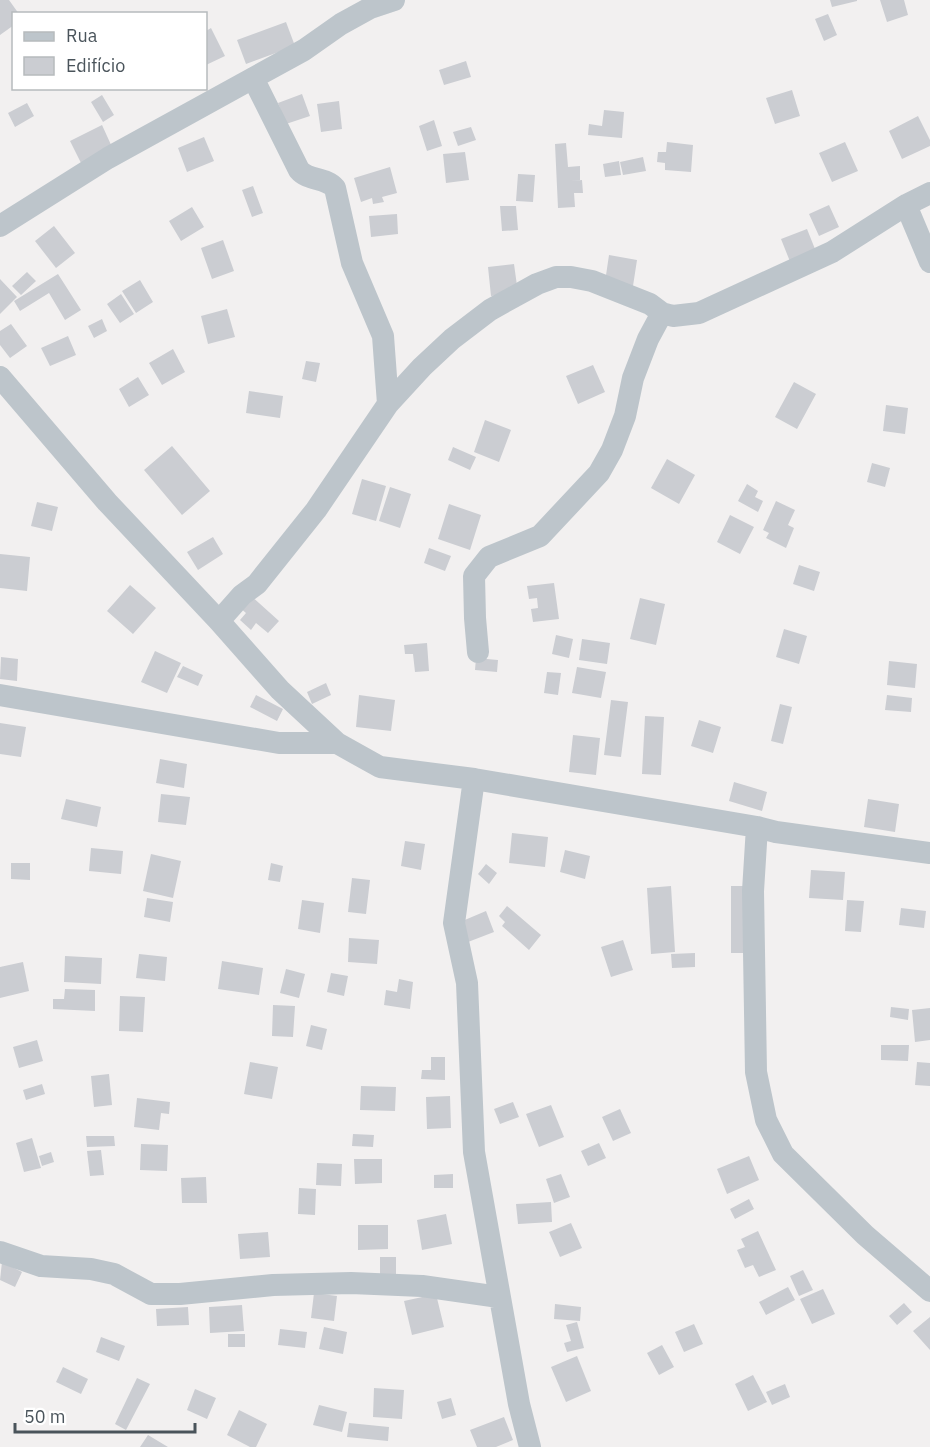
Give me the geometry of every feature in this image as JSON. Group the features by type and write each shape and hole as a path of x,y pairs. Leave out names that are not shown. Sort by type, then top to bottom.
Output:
{"street":[{"path":"0,226 108,158 304,50 341,24 370,8 394,0"},
{"path":"253,78 299,170 302,174 331,183 335,188 352,263 383,336 388,404"},
{"path":"219,621 242,595 257,584 316,510 388,404 452,339 490,310 537,284 556,277 571,277 592,281 650,304 662,313 673,316 699,313 832,252 906,205 930,193"},
{"path":"906,205 930,262"},
{"path":"478,652 474,576 489,557 540,536 598,473 612,450 625,416 633,378 648,339 662,313"},
{"path":"0,377 107,502 219,621 280,690 337,743 380,767 474,779 776,832 930,853"},
{"path":"0,696 279,743 337,743"},
{"path":"474,779 454,922 467,983 474,1152 519,1404 530,1447"},
{"path":"757,827 753,891 756,1072 766,1120 783,1154 865,1235 930,1290"},
{"path":"0,1252 41,1266 92,1269 114,1274 151,1294 273,1285 351,1283 422,1286 499,1297"}],"building":[{"path":"0,0 9,0 18,12 12,12 12,26 0,35"},
{"path":"830,0 857,0 857,1 832,7"},
{"path":"880,0 904,0 908,15 887,22"},
{"path":"828,14 837,35 824,41 815,19"},
{"path":"286,22 295,46 246,64 237,40"},
{"path":"211,28 225,56 207,65 207,30"},
{"path":"466,61 471,77 444,85 439,70"},
{"path":"792,90 800,116 775,124 766,98"},
{"path":"302,94 310,116 286,124 278,103"},
{"path":"102,95 114,115 103,122 91,102"},
{"path":"339,101 342,129 321,132 317,104"},
{"path":"27,103 34,116 15,127 8,113"},
{"path":"604,110 624,112 622,138 588,135 589,124 602,126"},
{"path":"918,116 930,140 930,146 902,159 889,131"},
{"path":"434,120 442,146 427,151 419,126"},
{"path":"102,125 112,147 81,163 70,141"},
{"path":"471,127 476,140 458,146 453,132"},
{"path":"204,137 214,161 187,172 178,148"},
{"path":"667,142 693,145 691,172 665,170 665,163 657,162 658,152 666,152"},
{"path":"845,142 858,171 832,182 819,153"},
{"path":"566,143 568,167 580,166 580,180 570,181 582,180 583,193 574,193 575,207 558,208 555,144"},
{"path":"465,152 469,180 446,183 443,154"},
{"path":"643,157 646,171 623,175 620,162"},
{"path":"619,161 621,175 605,177 603,164"},
{"path":"390,167 397,193 382,197 384,202 373,204 372,198 361,202 354,178"},
{"path":"518,174 535,175 533,202 516,201"},
{"path":"253,186 263,213 252,217 242,190"},
{"path":"829,205 839,227 819,236 809,214"},
{"path":"500,206 516,206 518,230 502,231"},
{"path":"192,207 204,227 181,241 169,221"},
{"path":"397,214 398,234 371,237 369,216"},
{"path":"54,226 75,253 56,268 35,241"},
{"path":"807,229 817,254 791,264 781,239"},
{"path":"223,240 234,271 212,279 201,248"},
{"path":"609,255 637,260 633,286 605,282"},
{"path":"514,264 518,293 491,296 488,267"},
{"path":"27,272 36,281 21,295 12,286"},
{"path":"58,274 81,310 65,320 49,293 20,311 14,301"},
{"path":"0,279 17,297 0,314"},
{"path":"140,280 153,302 136,313 122,291"},
{"path":"121,294 134,314 120,323 107,304"},
{"path":"227,309 235,337 208,344 201,316"},
{"path":"102,319 107,331 94,338 88,326"},
{"path":"11,324 27,346 10,358 0,345 0,331"},
{"path":"68,336 76,355 50,366 41,348"},
{"path":"173,349 185,372 162,385 149,363"},
{"path":"306,361 320,363 316,382 302,379"},
{"path":"593,365 605,392 578,404 566,376"},
{"path":"138,377 149,395 129,407 119,389"},
{"path":"794,382 816,394 797,429 775,417"},
{"path":"249,391 283,396 280,418 246,413"},
{"path":"886,405 908,408 905,434 883,431"},
{"path":"485,420 511,430 499,462 474,452"},
{"path":"172,446 210,491 182,515 144,470"},
{"path":"453,447 476,457 470,470 448,460"},
{"path":"667,459 695,475 679,504 651,488"},
{"path":"872,463 890,468 885,487 867,482"},
{"path":"362,479 386,486 376,521 352,514"},
{"path":"747,484 758,491 755,497 763,501 758,512 738,501"},
{"path":"390,487 411,494 400,528 379,521"},
{"path":"776,501 795,510 788,525 794,528 786,548 766,538 769,533 763,530"},
{"path":"37,502 58,507 52,531 31,526"},
{"path":"449,504 481,515 470,550 438,539"},
{"path":"730,515 754,527 740,554 717,542"},
{"path":"213,537 223,554 198,570 187,552"},
{"path":"429,548 451,556 445,571 424,563"},
{"path":"0,554 30,557 27,591 0,588"},
{"path":"799,565 820,572 814,591 793,584"},
{"path":"554,583 559,619 533,622 531,609 538,608 537,598 529,599 527,586"},
{"path":"130,585 156,608 133,634 107,611"},
{"path":"250,595 279,621 268,633 256,623 251,630 240,620 246,613 239,607"},
{"path":"640,598 665,604 656,645 630,639"},
{"path":"784,629 807,636 799,664 776,657"},
{"path":"556,635 573,639 569,658 552,654"},
{"path":"582,639 610,643 607,664 579,660"},
{"path":"427,643 429,671 415,672 413,654 405,654 404,645"},
{"path":"155,651 181,663 167,693 141,682"},
{"path":"1,657 18,659 17,681 0,679"},
{"path":"476,658 498,660 497,672 475,670"},
{"path":"889,661 917,664 915,688 887,685"},
{"path":"183,666 203,675 198,686 177,677"},
{"path":"577,667 606,672 601,698 572,693"},
{"path":"547,672 561,673 558,695 544,693"},
{"path":"326,683 331,695 312,704 307,692"},
{"path":"256,695 283,709 277,721 250,707"},
{"path":"359,695 395,700 391,731 356,727"},
{"path":"887,695 912,698 911,712 885,710"},
{"path":"611,700 628,702 621,757 604,755"},
{"path":"780,704 792,707 783,744 771,741"},
{"path":"645,716 664,717 661,775 642,774"},
{"path":"699,720 721,727 713,753 691,746"},
{"path":"0,723 26,727 21,757 0,754"},
{"path":"573,735 600,738 596,775 569,772"},
{"path":"160,759 187,764 184,788 156,783"},
{"path":"734,782 767,792 762,811 729,801"},
{"path":"161,794 190,797 186,825 158,822"},
{"path":"66,799 101,807 97,827 61,819"},
{"path":"868,799 899,804 895,832 864,827"},
{"path":"512,833 548,837 545,867 509,863"},
{"path":"405,841 425,844 421,870 401,866"},
{"path":"91,848 123,851 121,874 89,871"},
{"path":"565,850 590,856 585,879 560,872"},
{"path":"151,854 181,861 173,898 143,891"},
{"path":"11,863 30,863 30,880 11,879"},
{"path":"271,863 283,866 280,882 268,880"},
{"path":"486,864 497,873 489,884 478,874"},
{"path":"811,870 845,872 843,900 809,898"},
{"path":"352,878 370,880 366,914 348,912"},
{"path":"671,886 675,952 651,954 647,888"},
{"path":"731,886 749,886 749,953 731,953"},
{"path":"147,898 173,902 170,922 144,917"},
{"path":"302,900 324,903 320,933 298,929"},
{"path":"847,900 864,901 861,932 845,931"},
{"path":"507,906 541,935 529,950 502,926 505,922 499,916"},
{"path":"901,908 926,911 924,928 899,925"},
{"path":"486,911 494,932 468,942 460,922"},
{"path":"349,938 379,940 377,964 348,962"},
{"path":"623,940 633,970 611,977 601,947"},
{"path":"695,953 695,967 672,968 671,954"},
{"path":"139,954 167,957 165,981 136,978"},
{"path":"65,956 102,958 101,984 64,982"},
{"path":"222,961 263,968 259,995 218,989"},
{"path":"23,962 29,991 0,998 0,967"},
{"path":"286,969 305,974 299,998 280,993"},
{"path":"331,973 348,976 344,996 327,992"},
{"path":"399,979 413,982 410,1009 384,1005 386,990 397,992"},
{"path":"65,989 95,990 95,1011 53,1009 53,999 64,999"},
{"path":"120,996 145,997 143,1032 119,1031"},
{"path":"273,1005 295,1006 293,1037 272,1036"},
{"path":"891,1007 909,1009 908,1020 890,1017"},
{"path":"930,1008 930,1040 915,1042 912,1010"},
{"path":"311,1025 327,1029 322,1050 306,1046"},
{"path":"37,1040 43,1061 19,1068 13,1047"},
{"path":"881,1045 909,1045 908,1061 881,1060"},
{"path":"431,1057 445,1057 445,1080 421,1079 422,1070 431,1070"},
{"path":"250,1062 278,1067 272,1099 244,1094"},
{"path":"917,1062 930,1063 930,1086 915,1085"},
{"path":"109,1074 112,1105 94,1107 91,1076"},
{"path":"42,1084 45,1094 26,1100 23,1090"},
{"path":"361,1086 396,1087 395,1111 360,1110"},
{"path":"450,1096 451,1128 427,1129 426,1097"},
{"path":"137,1098 170,1102 169,1114 161,1113 159,1130 134,1127"},
{"path":"513,1102 519,1117 500,1124 494,1109"},
{"path":"551,1105 564,1137 539,1147 526,1114"},
{"path":"620,1109 631,1133 613,1141 602,1117"},
{"path":"353,1134 374,1135 373,1147 352,1146"},
{"path":"86,1136 114,1136 115,1146 87,1147"},
{"path":"32,1138 41,1168 24,1172 16,1143"},
{"path":"599,1143 606,1158 588,1166 581,1151"},
{"path":"141,1144 168,1145 167,1171 140,1170"},
{"path":"101,1150 104,1175 90,1176 87,1151"},
{"path":"51,1152 54,1162 42,1166 39,1156"},
{"path":"749,1156 759,1180 727,1194 717,1169"},
{"path":"354,1159 382,1159 382,1183 355,1184"},
{"path":"317,1163 342,1164 341,1186 316,1185"},
{"path":"453,1174 453,1188 434,1188 434,1175"},
{"path":"561,1174 570,1197 554,1203 546,1179"},
{"path":"206,1177 207,1203 182,1203 181,1178"},
{"path":"299,1188 316,1189 315,1215 298,1214"},
{"path":"749,1199 754,1209 735,1219 730,1209"},
{"path":"551,1202 552,1222 518,1224 516,1204"},
{"path":"446,1214 452,1244 422,1250 417,1220"},
{"path":"571,1223 582,1248 560,1257 549,1232"},
{"path":"358,1225 388,1225 388,1249 358,1250"},
{"path":"758,1231 776,1270 759,1277 753,1265 745,1268 737,1250 745,1247 741,1239"},
{"path":"268,1232 270,1257 240,1259 238,1234"},
{"path":"380,1257 396,1257 396,1276 380,1277"},
{"path":"2,1262 22,1272 15,1287 0,1280"},
{"path":"803,1270 813,1290 799,1296 790,1276"},
{"path":"788,1287 795,1300 766,1315 759,1302"},
{"path":"823,1289 835,1314 812,1324 800,1299"},
{"path":"314,1293 337,1296 334,1321 311,1318"},
{"path":"436,1294 444,1327 412,1335 404,1301"},
{"path":"904,1303 912,1312 897,1325 889,1316"},
{"path":"555,1304 581,1307 580,1321 554,1319"},
{"path":"242,1305 244,1331 210,1333 209,1307"},
{"path":"188,1307 189,1325 157,1326 156,1309"},
{"path":"930,1317 930,1350 913,1331"},
{"path":"577,1322 584,1348 567,1352 564,1343 571,1341 566,1325"},
{"path":"694,1324 703,1344 684,1352 675,1332"},
{"path":"324,1327 347,1332 343,1354 319,1349"},
{"path":"280,1329 307,1332 305,1348 278,1345"},
{"path":"228,1334 245,1334 245,1347 228,1347"},
{"path":"101,1337 125,1346 119,1361 96,1352"},
{"path":"662,1345 674,1367 659,1375 647,1353"},
{"path":"577,1356 591,1391 566,1402 551,1367"},
{"path":"63,1367 88,1379 81,1394 56,1382"},
{"path":"753,1375 767,1402 748,1411 735,1384"},
{"path":"137,1378 150,1384 126,1430 115,1424"},
{"path":"785,1384 790,1397 772,1405 766,1392"},
{"path":"374,1388 404,1390 402,1419 373,1417"},
{"path":"195,1389 216,1398 207,1419 187,1410"},
{"path":"451,1398 456,1415 442,1419 437,1402"},
{"path":"319,1405 347,1412 342,1432 313,1425"},
{"path":"239,1410 267,1424 256,1447 250,1447 227,1435"},
{"path":"504,1417 513,1440 496,1447 477,1447 470,1430"},
{"path":"349,1423 389,1427 388,1441 347,1437"},
{"path":"148,1435 168,1447 140,1447"}]}
